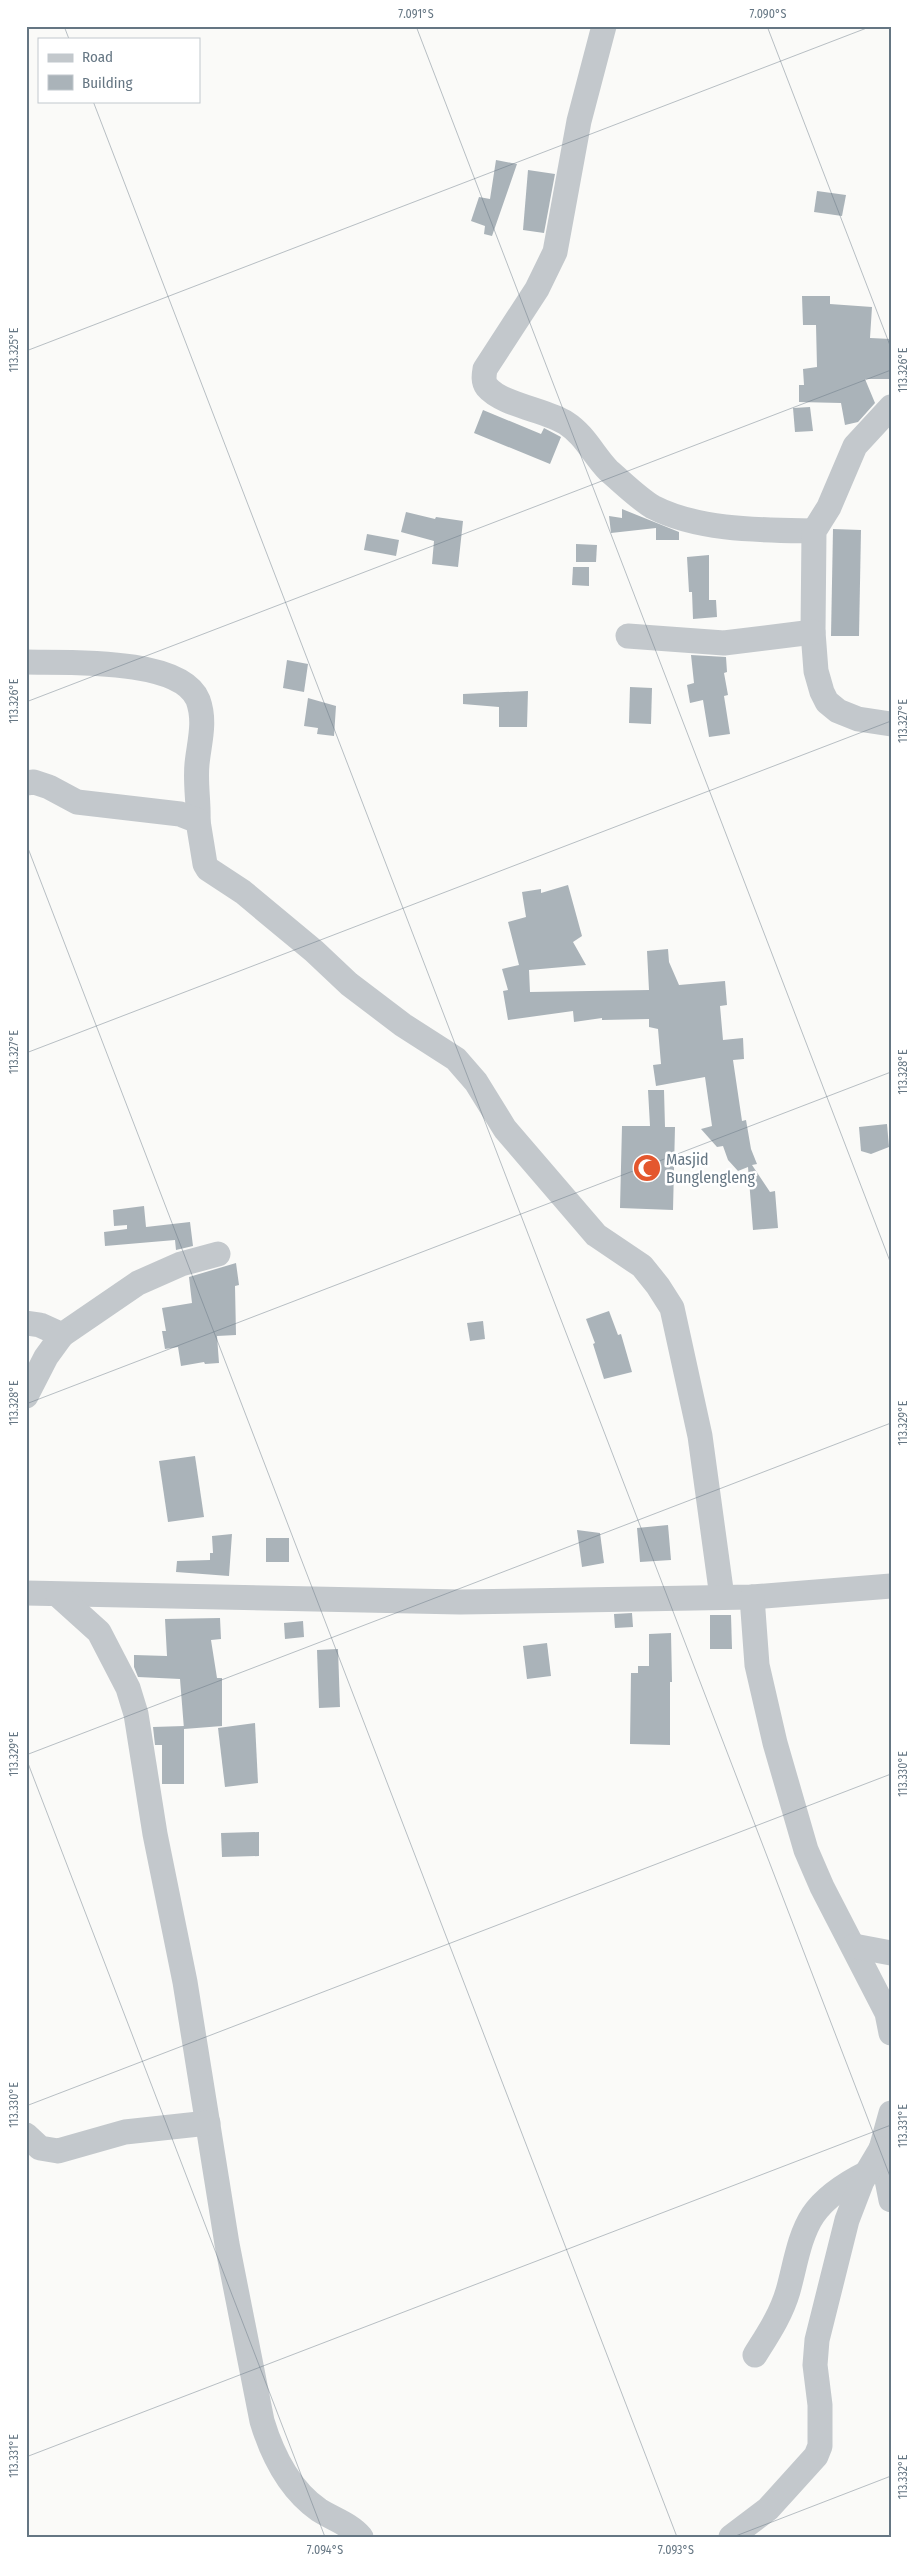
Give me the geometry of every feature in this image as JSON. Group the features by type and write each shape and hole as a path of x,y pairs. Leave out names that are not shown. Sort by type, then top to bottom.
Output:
{"street":[{"path":"604,26 579,121 555,252 537,289 485,369 483,378 488,388 514,404 550,415 568,424 587,443 608,470 653,506 682,518 712,524 752,529 814,531"},
{"path":"891,407 854,446 828,507 814,531 813,632 816,671 827,702 838,710 858,719 891,724"},
{"path":"628,636 724,643 813,632"},
{"path":"26,662 83,663 151,669 168,674 188,687 198,698 201,715 202,739 197,766 198,821 205,864 208,869 250,898 314,951 349,984 403,1025 456,1059 476,1082 505,1129 596,1235 642,1266 658,1286 672,1308 700,1436 722,1597"},
{"path":"26,783 34,782 49,787 77,802 180,814 198,821"},
{"path":"26,1396 46,1358 62,1335 138,1283 181,1264 218,1254"},
{"path":"26,1323 40,1325 62,1335"},
{"path":"26,1593 460,1602 752,1597 891,1586"},
{"path":"58,1594 99,1632 121,1672 134,1706 158,1852 185,1982 227,2244 262,2421 269,2444 281,2468 300,2492 318,2509 354,2529 359,2536"},
{"path":"752,1597 757,1665 775,1743 806,1850 822,1887 854,1946 887,2014 891,2033"},
{"path":"854,1946 891,1953"},
{"path":"734,2536 768,2509 804,2471 816,2456 820,2446 820,2405 815,2365 817,2340 847,2220 867,2173 881,2149 891,2113"},
{"path":"26,2135 40,2148 58,2151 125,2132 208,2123"},
{"path":"881,2149 891,2200"},
{"path":"755,2355 774,2325 788,2293 801,2243 813,2215 841,2187 867,2173"}],"building":[{"path":"496,160 517,164 492,236 484,234 485,226 471,221 479,197 490,199"},
{"path":"528,170 555,174 544,233 523,230"},
{"path":"817,191 846,195 842,216 814,212"},
{"path":"802,296 830,296 830,304 872,307 870,338 891,339 891,379 865,379 875,403 858,422 845,425 841,403 799,402 799,385 804,385 803,369 817,367 816,325 803,325"},
{"path":"810,407 813,431 795,432 793,408"},
{"path":"483,410 541,434 544,428 561,437 550,464 474,433"},
{"path":"622,509 679,532 679,540 656,540 656,528 611,533 609,516 622,518"},
{"path":"406,512 435,519 436,517 463,521 458,567 432,564 434,541 401,532"},
{"path":"833,529 861,530 859,636 831,636"},
{"path":"367,534 399,540 396,556 364,550"},
{"path":"576,544 597,545 596,562 576,562"},
{"path":"709,555 709,600 716,600 717,617 693,619 692,592 689,592 687,557"},
{"path":"573,567 589,567 589,586 572,585"},
{"path":"691,655 726,657 727,672 724,673 728,695 724,696 730,734 709,737 703,700 690,703 687,685 694,683"},
{"path":"287,660 308,664 304,692 283,688"},
{"path":"630,687 652,688 651,724 629,723"},
{"path":"528,691 527,727 499,727 499,707 463,704 463,694"},
{"path":"308,698 336,706 334,736 317,734 318,728 304,726"},
{"path":"568,885 582,936 573,942 586,965 529,970 530,992 649,990 647,951 668,949 669,962 679,985 725,981 727,1005 720,1006 723,1040 743,1038 744,1059 733,1060 742,1121 746,1120 751,1149 757,1164 752,1165 770,1192 775,1191 778,1228 753,1230 748,1167 738,1171 728,1160 723,1146 717,1147 701,1129 712,1126 705,1077 656,1086 653,1065 661,1064 658,1029 649,1027 649,1019 602,1020 602,1018 574,1022 573,1011 508,1020 503,991 508,990 502,969 519,965 508,922 526,917 522,892 541,889 541,893"},
{"name":"Masjid Bunglengleng","path":"648,1090 664,1090 665,1127 675,1127 673,1210 620,1208 622,1126 650,1126"},
{"path":"887,1124 889,1147 871,1154 861,1151 859,1127"},
{"path":"144,1206 146,1227 190,1222 193,1246 176,1250 175,1240 105,1246 104,1232 127,1229 127,1225 114,1226 113,1210"},
{"path":"236,1263 239,1285 235,1286 236,1335 217,1336 219,1363 205,1364 204,1362 181,1366 178,1347 165,1349 162,1331 166,1331 162,1308 192,1303 189,1277"},
{"path":"609,1311 618,1335 621,1334 632,1372 604,1379 593,1344 595,1343 586,1319"},
{"path":"483,1321 485,1339 470,1341 467,1323"},
{"path":"195,1456 204,1517 168,1522 159,1461"},
{"path":"668,1525 671,1560 640,1562 637,1528"},
{"path":"577,1530 600,1533 604,1563 582,1567"},
{"path":"232,1534 229,1576 176,1572 177,1561 210,1560 210,1553 213,1553 212,1536"},
{"path":"266,1538 289,1538 289,1562 266,1562"},
{"path":"632,1613 633,1627 615,1628 614,1614"},
{"path":"710,1615 731,1615 732,1649 710,1649"},
{"path":"220,1618 221,1639 211,1640 217,1678 222,1678 222,1726 184,1729 180,1679 138,1677 134,1667 134,1655 167,1656 165,1619"},
{"path":"303,1621 304,1637 285,1639 284,1623"},
{"path":"671,1633 670,1745 630,1744 631,1673 638,1673 638,1666 649,1666 649,1634"},
{"path":"547,1643 551,1676 527,1679 523,1646"},
{"path":"338,1649 340,1707 319,1708 317,1650"},
{"path":"255,1723 258,1783 225,1787 218,1728"},
{"path":"184,1726 184,1784 162,1784 162,1745 155,1745 153,1727"},
{"path":"259,1832 259,1856 222,1857 221,1833"}],"place":[{"name":"Masjid Bunglengleng","path":"647,1168"}]}
